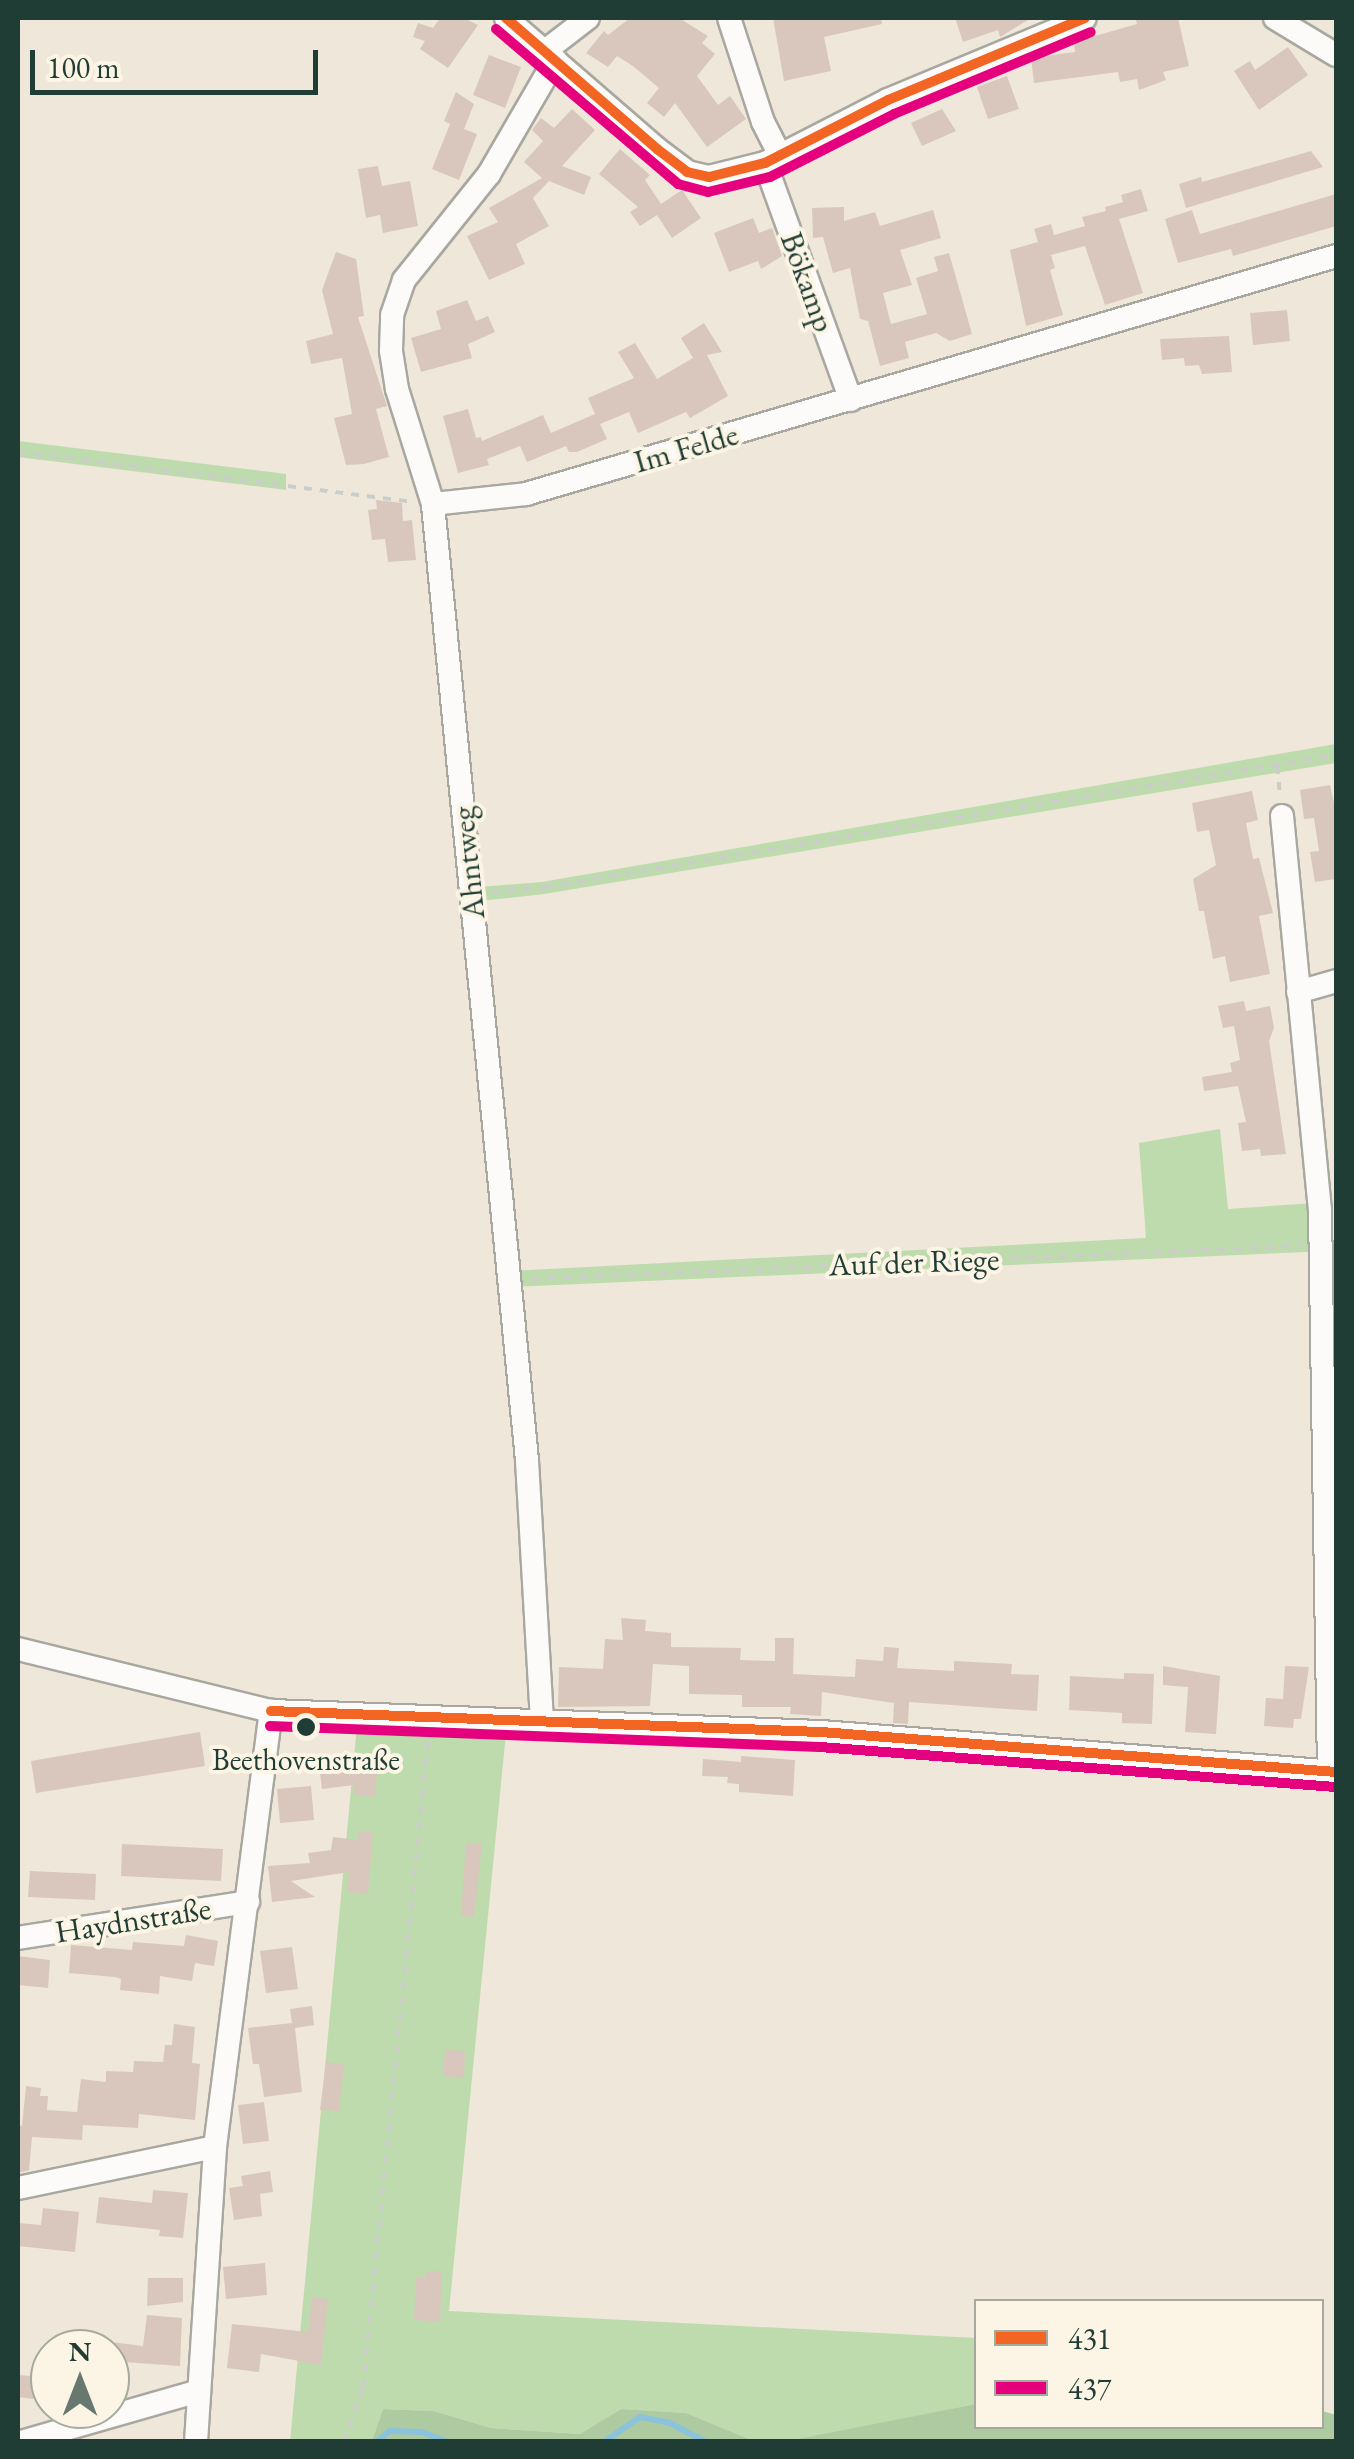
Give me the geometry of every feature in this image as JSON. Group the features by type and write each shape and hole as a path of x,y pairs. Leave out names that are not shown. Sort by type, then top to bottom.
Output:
{"street":[{"path":"506,18 688,172 709,177 772,159 888,100 1085,18"},
{"path":"550,56 588,18"},
{"name":"Bökamp","path":"729,18 851,400"},
{"path":"1274,18 1336,55"},
{"name":"Ahntweg","path":"542,1721 527,1460 433,504 397,389 392,315 404,280 489,174 550,56"},
{"name":"Im Felde","path":"433,504 526,494 1336,256"},
{"path":"18,1649 271,1712 821,1732 1333,1772 1320,1245 1328,1209 1298,992 1282,816"},
{"path":"1298,992 1336,981"},
{"path":"196,2442 215,2146 271,1712"},
{"name":"Haydnstraße","path":"18,1938 248,1902"},
{"path":"18,2188 215,2146"},
{"path":"20,2442 199,2391"}],"path":[{"path":"18,452 433,504"},
{"path":"471,894 565,884 1336,755"},
{"path":"1277,765 1282,816"},
{"name":"Auf der Riege","path":"508,1280 1320,1245"},
{"path":"344,2442 363,2387 430,1719"}],"green space":[{"path":"18,441 286,474 286,490 18,457"},
{"path":"1336,744 1336,763 544,894 480,901 480,887 542,882"},
{"path":"1220,1129 1228,1209 1329,1202 1329,1251 511,1287 510,1271 1146,1238 1139,1143"},
{"path":"357,1725 506,1733 449,2311 974,2338 974,2404 788,2442 754,2441 686,2413 621,2409 580,2434 491,2428 434,2411 383,2409 372,2441 290,2442"},
{"path":"974,2404 974,2429 1324,2429 1324,2412 1336,2415 1336,2441 788,2441"},
{"path":"383,2409 434,2411 491,2428 580,2434 621,2409 686,2413 754,2441 372,2441"}],"building":[{"path":"440,18 464,18 478,25 448,68 420,49 425,41 413,37 418,23 433,28"},
{"path":"630,18 679,18 708,36 702,43 715,54 697,76 718,105 730,96 746,119 707,147 675,103 664,117 647,103 659,88 633,66 617,56 608,67 586,53 604,31 608,35"},
{"path":"773,18 881,18 882,24 824,37 831,71 784,81"},
{"path":"955,18 1028,20 1000,37 998,30 963,42"},
{"path":"1135,18 1178,18 1189,66 1163,72 1166,80 1139,90 1137,79 1120,82 1118,72 1034,83 1031,58 1075,52 1074,42 1137,24"},
{"path":"1288,47 1308,75 1259,110 1234,71 1250,61 1255,70"},
{"path":"489,55 521,67 505,108 473,95"},
{"path":"1007,76 1019,109 988,119 977,87"},
{"path":"456,92 474,104 464,129 477,134 459,180 432,169 450,124 444,121"},
{"path":"572,109 595,130 562,166 591,177 584,195 549,181 533,198 549,226 516,244 525,264 489,280 467,236 498,222 489,208 542,178 524,162 543,141 532,130 541,118 554,128"},
{"path":"942,109 956,131 922,146 911,123"},
{"path":"620,149 650,175 645,180 661,204 682,190 701,218 672,238 657,215 640,226 630,212 638,207 599,174"},
{"path":"1311,151 1323,167 1186,208 1179,184 1201,177 1202,182"},
{"path":"378,166 382,186 410,181 418,226 383,233 380,215 366,218 358,169"},
{"path":"1141,189 1148,211 1119,219 1143,293 1105,305 1085,246 1051,255 1055,268 1050,270 1063,315 1026,326 1010,250 1038,242 1034,229 1051,224 1054,235 1085,226 1082,217 1106,211 1105,207 1123,202 1121,195"},
{"path":"1336,194 1336,226 1233,256 1231,249 1178,263 1165,219 1192,210 1200,234"},
{"path":"844,207 844,221 875,212 880,226 933,210 941,238 900,250 912,285 883,293 891,324 927,314 916,278 938,271 934,257 949,253 972,334 950,341 936,333 905,342 909,358 880,366 868,321 860,319 850,268 833,273 823,237 813,238 812,208"},
{"path":"753,218 759,233 772,228 782,256 761,269 758,261 729,272 714,233"},
{"path":"336,252 356,259 364,316 358,317 387,406 376,409 389,457 364,464 346,465 334,418 352,414 342,358 311,364 306,341 333,334 322,290"},
{"path":"467,300 476,321 488,316 495,332 468,344 472,358 421,372 411,338 441,329 436,311"},
{"path":"1287,310 1290,341 1253,345 1250,313"},
{"path":"704,323 722,352 707,355 728,396 690,418 686,412 638,433 629,412 600,424 607,439 577,452 569,452 566,446 527,462 520,446 487,459 489,465 458,473 443,416 468,409 476,438 481,437 482,441 543,415 551,433 595,414 588,398 634,378 618,352 635,343 657,379 693,358 681,338"},
{"path":"1229,336 1232,372 1202,374 1199,365 1185,366 1184,358 1162,360 1160,339"},
{"path":"376,500 402,503 403,521 412,520 416,560 388,562 385,539 372,540 368,510 377,509"},
{"path":"1330,785 1336,812 1336,879 1315,882 1310,852 1319,851 1314,818 1304,819 1300,790"},
{"path":"1252,791 1258,820 1246,823 1253,859 1259,858 1273,913 1259,916 1270,974 1230,982 1225,956 1213,959 1204,911 1199,911 1193,879 1216,865 1209,830 1197,832 1192,803"},
{"path":"1244,1001 1246,1011 1270,1006 1274,1028 1269,1041 1286,1154 1261,1156 1260,1149 1242,1151 1238,1123 1246,1122 1238,1086 1204,1091 1202,1077 1232,1072 1230,1063 1240,1060 1234,1026 1223,1028 1218,1006"},
{"path":"621,1618 646,1620 645,1631 671,1633 671,1647 741,1648 740,1660 775,1661 775,1638 794,1638 793,1674 855,1677 856,1659 883,1661 884,1647 899,1648 897,1668 954,1671 954,1661 1012,1664 1011,1674 1039,1675 1037,1711 909,1702 908,1724 893,1723 894,1703 822,1692 821,1716 790,1714 791,1707 742,1707 742,1695 689,1694 689,1666 653,1664 650,1706 558,1707 559,1667 603,1669 605,1639 623,1640"},
{"path":"1163,1666 1220,1676 1216,1734 1185,1732 1188,1687 1163,1685"},
{"path":"1285,1666 1309,1667 1301,1719 1294,1719 1293,1728 1264,1726 1266,1698 1283,1699"},
{"path":"1124,1673 1154,1674 1152,1724 1122,1723 1122,1713 1069,1710 1070,1676 1124,1679"},
{"path":"200,1732 205,1766 36,1793 31,1761"},
{"path":"741,1756 795,1760 793,1796 739,1792 739,1784 727,1783 728,1777 702,1776 703,1759 741,1762"},
{"path":"320,1773 377,1774 375,1797 353,1794 354,1785 322,1789"},
{"path":"311,1786 314,1820 280,1823 277,1789"},
{"path":"359,1831 373,1832 368,1894 347,1892 349,1872 291,1881 315,1897 272,1902 268,1866 310,1863 308,1853 331,1850 333,1837 358,1840"},
{"path":"466,1843 482,1844 474,1917 461,1916"},
{"path":"122,1844 223,1849 221,1881 121,1876"},
{"path":"30,1871 96,1874 95,1900 28,1897"},
{"path":"186,1935 218,1941 214,1966 195,1963 192,1981 160,1976 159,1994 120,1990 121,1979 115,1977 69,1973 71,1945 132,1950 133,1942 184,1946"},
{"path":"292,1947 298,1989 266,1993 260,1951"},
{"path":"18,1956 50,1960 48,1988 18,1985"},
{"path":"312,2006 314,2025 295,2028 302,2092 264,2097 259,2064 253,2064 248,2028 292,2023 290,2009"},
{"path":"174,2024 195,2027 192,2063 200,2064 195,2120 139,2114 138,2128 83,2125 82,2140 32,2137 29,2170 18,2173 18,2125 22,2126 26,2086 41,2088 40,2096 48,2096 47,2110 77,2112 81,2079 106,2082 106,2071 133,2072 134,2061 163,2062 165,2045 172,2045"},
{"path":"445,2050 465,2051 464,2078 443,2076"},
{"path":"326,2062 344,2064 339,2111 320,2110"},
{"path":"264,2102 269,2141 243,2144 238,2105"},
{"path":"270,2171 273,2192 260,2194 262,2216 234,2220 229,2188 243,2186 241,2176"},
{"path":"153,2190 188,2193 183,2238 159,2236 160,2230 96,2223 99,2197 152,2203"},
{"path":"43,2208 79,2212 75,2252 18,2246 18,2223 41,2225"},
{"path":"265,2263 267,2295 226,2299 223,2267"},
{"path":"426,2271 442,2271 440,2322 414,2320 416,2277 425,2278"},
{"path":"148,2278 183,2278 183,2302 147,2306"},
{"path":"312,2297 328,2299 321,2365 261,2354 259,2372 227,2368 232,2324 308,2332"},
{"path":"147,2315 182,2318 180,2366 130,2362 130,2344 143,2346"},
{"path":"18,2375 30,2376 30,2398 18,2397"}],"waterway":[{"path":"604,2442 640,2417 670,2423 706,2442"},
{"path":"376,2442 390,2431 422,2432 447,2442"}],"transit line":[{"name":"431","path":"506,18 657,149 687,172 709,177 765,163 888,100 1085,18"},
{"name":"437","path":"496,29 678,184 708,192 770,177 894,114 1091,32"},
{"name":"431","path":"271,1711 821,1732 1336,1772"},
{"name":"437","path":"270,1726 820,1747 1335,1787"}],"place":[{"name":"Beethovenstraße","path":"306,1727"}]}
